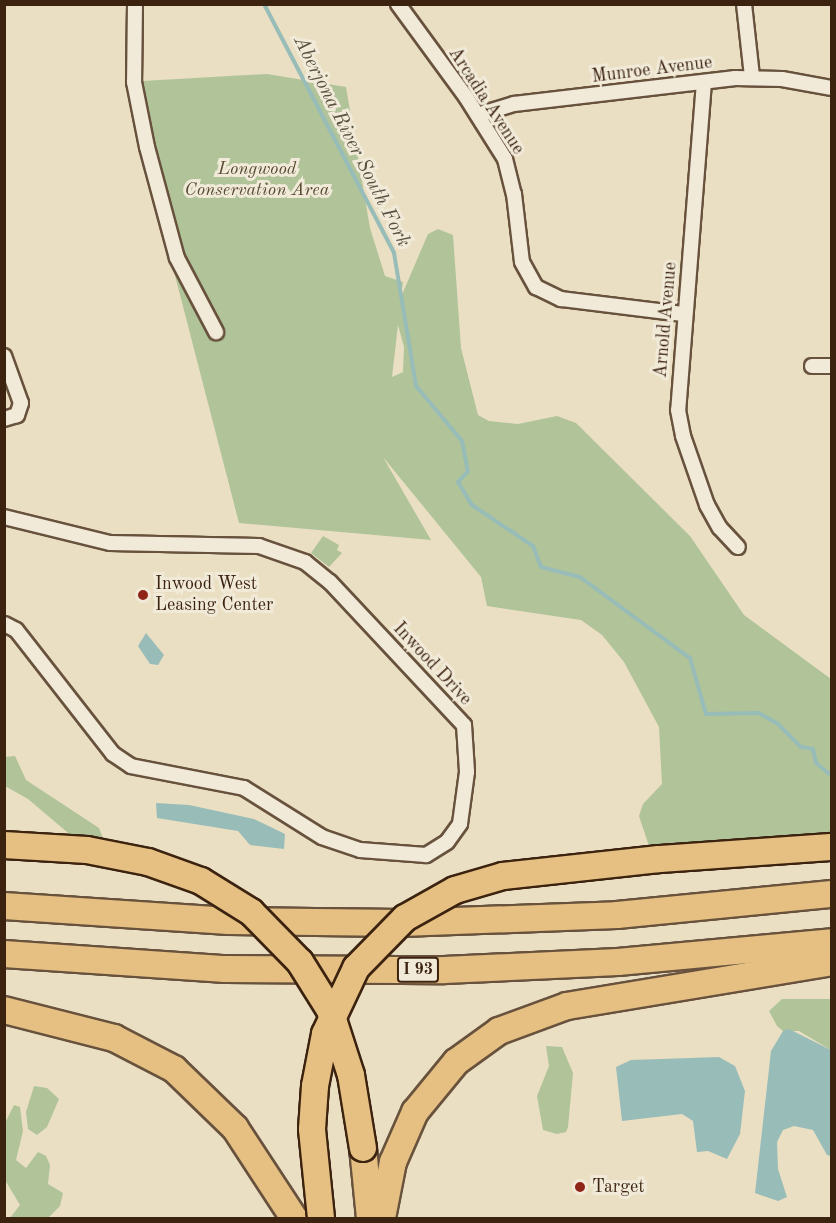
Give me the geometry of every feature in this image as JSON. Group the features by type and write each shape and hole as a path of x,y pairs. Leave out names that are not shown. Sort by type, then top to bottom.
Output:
{"highway":[{"path":"4,845 87,850 148,862 201,881 251,912 300,962 330,1010 351,1075 363,1148 370,1218"},
{"path":"321,1218 312,1130 315,1086 325,1034 357,968 405,918 455,890 503,876 671,858 831,848"},
{"path":"4,906 229,921 444,922 637,913 831,894"},
{"name":"I 93","path":"4,954 225,969 444,970 628,962 831,942"},
{"path":"382,1218 393,1162 415,1112 456,1062 500,1031 560,1008 831,962"},
{"path":"4,1010 122,1041 174,1069 235,1128 294,1218"}],"street":[{"path":"135,4 134,82 149,157 177,258 216,332"},
{"name":"Arcadia Avenue","path":"398,4 478,116 509,170 522,262 536,287 561,298 684,314"},
{"path":"744,4 752,77"},
{"name":"Munroe Avenue","path":"478,116 514,104 752,77 831,88"},
{"name":"Arnold Avenue","path":"704,82 705,115 684,314 678,395 680,423 712,517 738,547"},
{"path":"4,356 21,403 17,415 4,419"},
{"path":"812,366 831,366"},
{"name":"Inwood Drive","path":"4,517 110,543 259,546 305,562 330,582 464,725 467,772 460,824 447,842 426,855 354,849 308,829 269,801 244,788 131,766 112,754 16,630 4,624"}],"green space":[{"name":"Longwood Conservation Area","path":"267,74 346,87 370,228 385,276 403,282 401,297 428,234 438,229 453,235 461,348 478,415 489,421 518,424 557,416 576,423 690,536 744,615 831,679 831,845 652,855 639,816 643,804 662,784 659,727 624,662 602,635 581,620 487,606 481,577 383,457 431,540 239,523 125,82","holes":["398,325 404,347 403,372 392,377"]},
{"path":"323,536 339,545 337,550 342,553 329,567 311,553"},
{"path":"15,756 26,780 99,828 104,841 80,843 28,799 5,786 5,757"},
{"path":"782,999 831,999 831,1050 799,1031 783,1031 777,1026 769,1011"},
{"path":"546,1046 562,1047 573,1073 568,1127 566,1132 557,1134 543,1130 537,1096 549,1066"},
{"path":"34,1086 47,1088 59,1099 47,1127 37,1135 28,1129 26,1112"},
{"path":"14,1105 20,1107 23,1131 16,1160 26,1168 38,1152 46,1156 50,1165 48,1184 63,1193 60,1206 48,1218 10,1218 20,1205 5,1180 5,1123"}],"water":[{"path":"146,633 164,655 158,665 150,664 138,646"},
{"path":"156,803 189,805 254,819 285,834 284,849 250,845 238,831 157,818"},
{"path":"789,1029 831,1050 831,1156 827,1155 813,1130 794,1126 783,1130 777,1142 778,1169 787,1197 778,1201 755,1193 771,1051 783,1031"},
{"path":"719,1057 735,1066 745,1091 740,1134 727,1159 708,1151 697,1152 693,1121 682,1114 622,1121 616,1067 631,1060"}],"waterway":[{"name":"Aberjona River South Fork","path":"264,4 394,253 416,386 462,441 468,471 458,482 472,505 533,546 541,567 580,577 690,658 706,714 759,713 778,724 801,747 813,749 816,763 832,776"}],"place":[{"name":"Inwood West Leasing Center","path":"143,595"},
{"name":"Target","path":"580,1187"}]}
